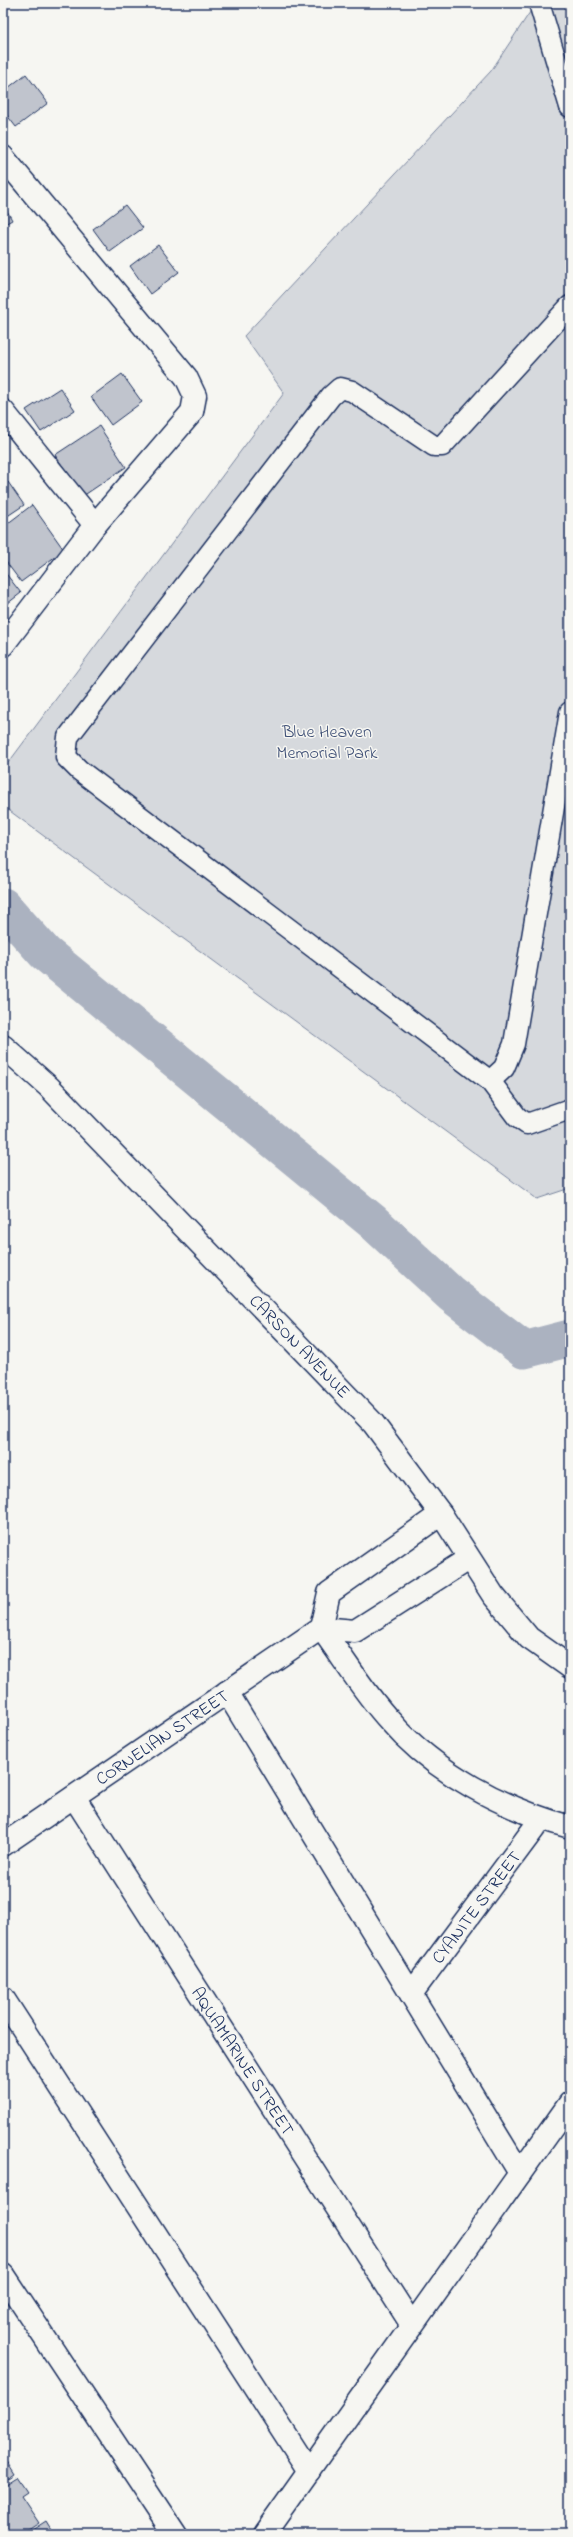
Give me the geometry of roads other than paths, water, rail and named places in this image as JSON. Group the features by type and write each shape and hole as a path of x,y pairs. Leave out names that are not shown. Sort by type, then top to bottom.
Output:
{"street":[{"path":"3,157 186,377 195,396 192,412 95,525 3,645"},
{"path":"3,411 95,525"},
{"name":"CARSON AVENUE","path":"3,1046 49,1087 373,1423 440,1514 468,1559 493,1595 529,1638 570,1667"},
{"path":"440,1514 329,1593 321,1628 389,1721 431,1761 482,1791 541,1819 570,1827"},
{"path":"321,1628 355,1631 468,1559"},
{"name":"CORNELIAN STREET","path":"3,1845 321,1628"},
{"path":"227,1692 520,2173"},
{"name":"AQUAMARINE STREET","path":"74,1797 412,2325"},
{"name":"CYANITE STREET","path":"411,1994 541,1819"},
{"path":"3,1998 309,2471"},
{"path":"264,2534 570,2103"},
{"path":"3,2275 175,2534"}],"lane":[{"path":"539,3 570,107"},
{"path":"570,306 442,446 434,446 352,391 340,388 331,396 68,737 66,757 79,770 490,1081 517,1117 528,1124 570,1109"},
{"path":"490,1081 504,1068 514,1044 570,712"}],"waterway":[{"path":"3,906 45,953 372,1221 451,1294 524,1350 570,1338"}],"park label":[{"name":"Blue Heaven Memorial Park","path":"327,741"}]}
